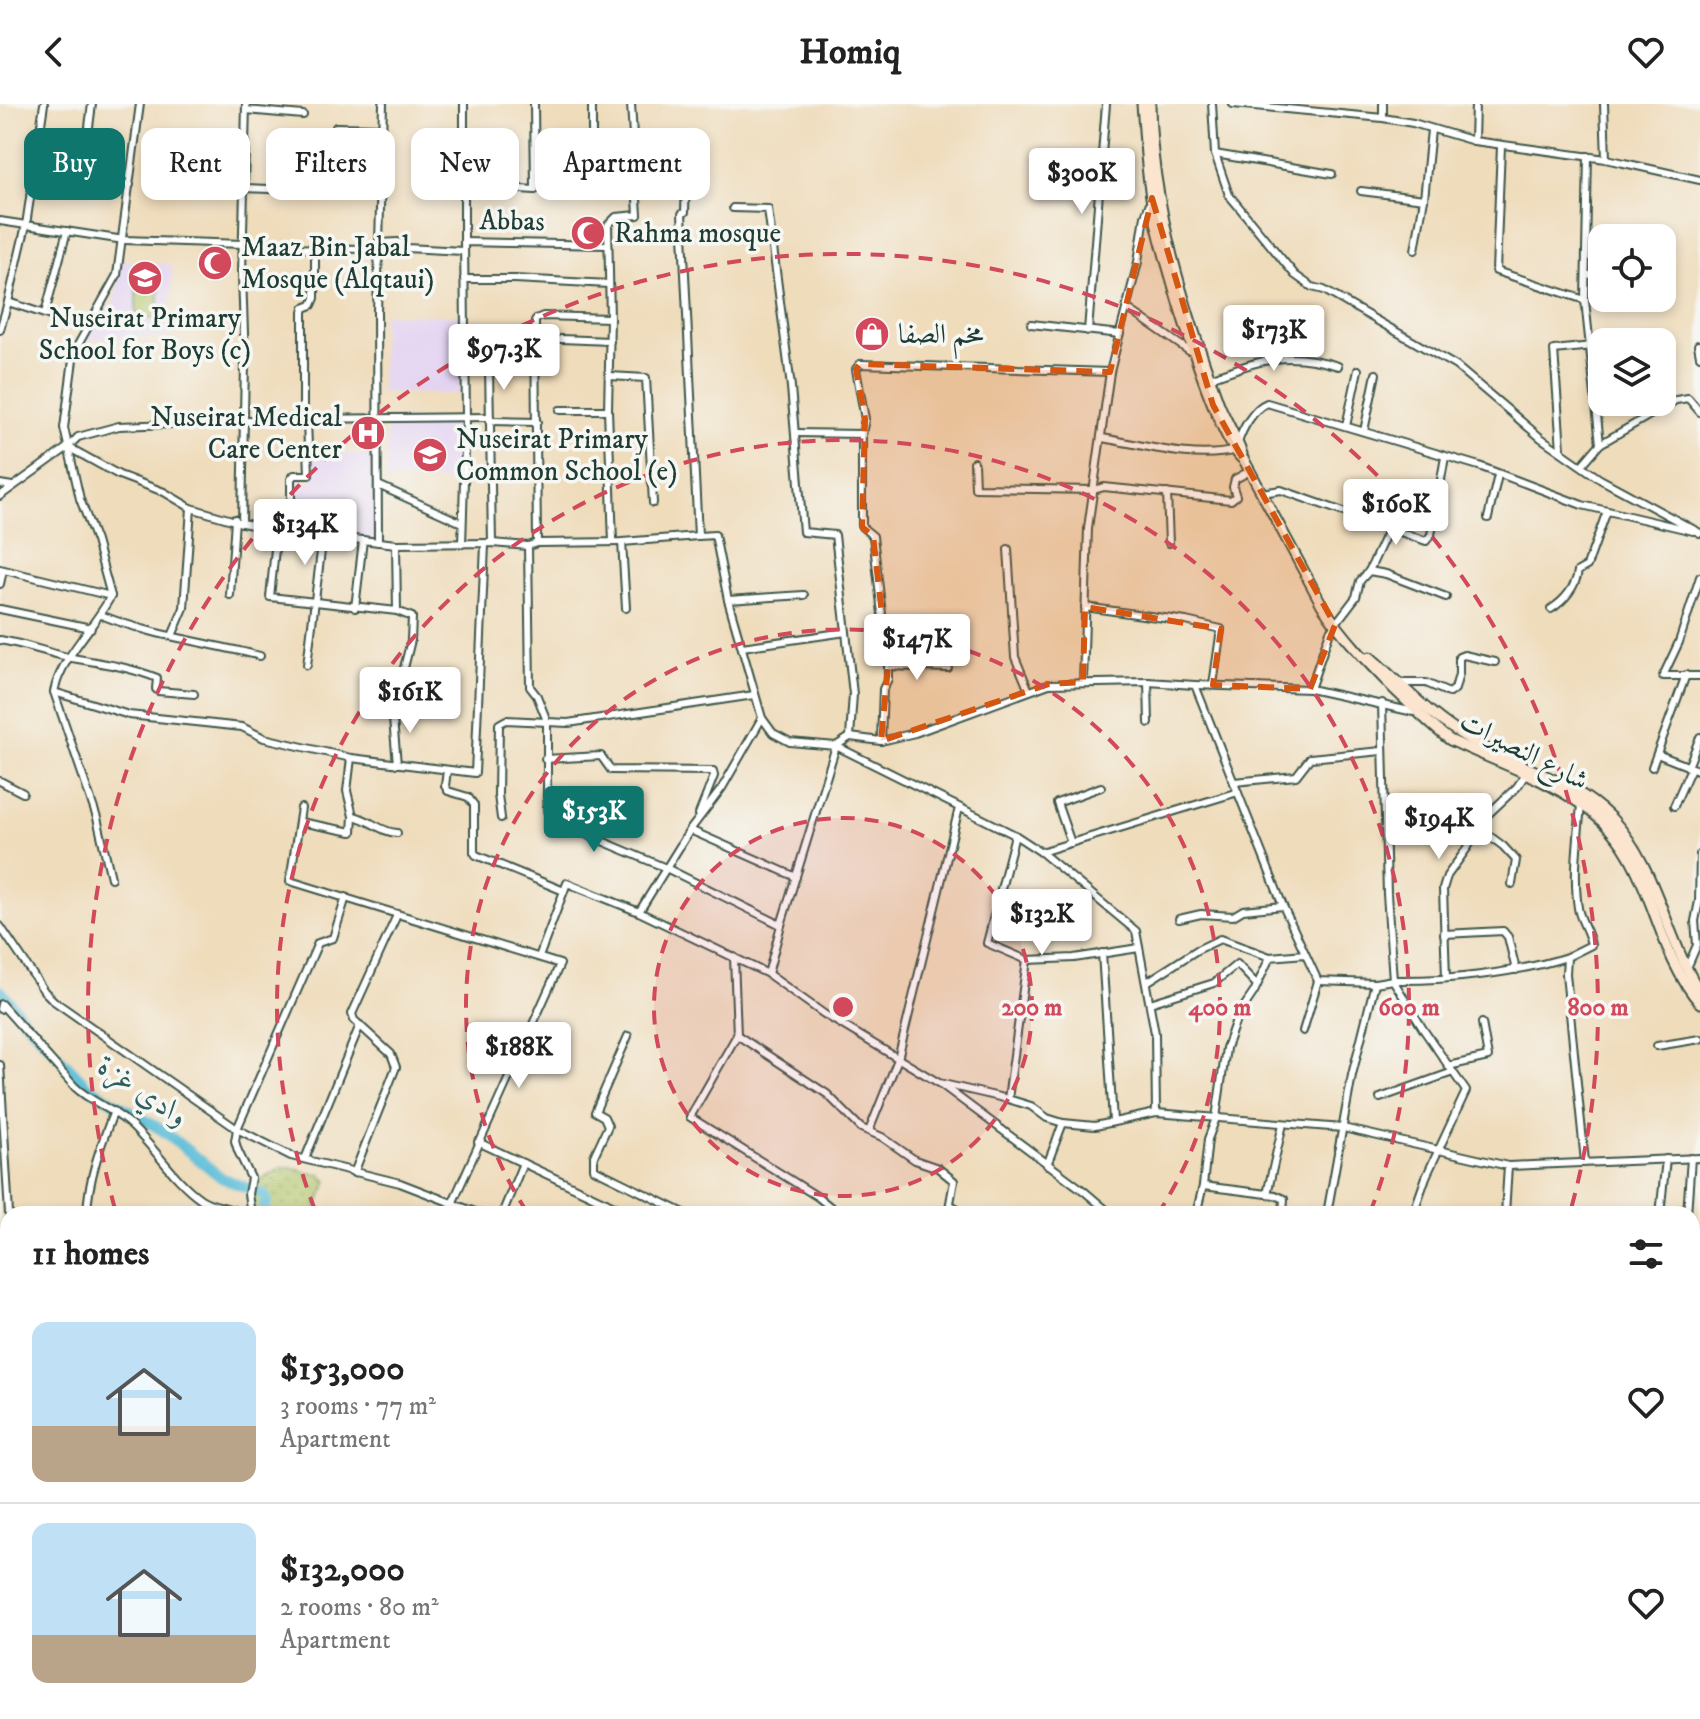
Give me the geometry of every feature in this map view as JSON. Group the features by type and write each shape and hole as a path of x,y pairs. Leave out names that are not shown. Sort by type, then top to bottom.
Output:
{"main road":[{"path":"1142,104 1155,194 1197,348 1213,405 1238,447"},
{"path":"1150,104 1155,194"},
{"path":"1197,348 1238,447"},
{"name":"شارع النصيرات","path":"1238,447 1335,625 1418,713 1450,740 1581,805 1616,835 1629,855 1678,971 1700,1003"},
{"name":"شارع النصيرات","path":"1348,640 1440,721 1470,740 1569,787 1611,819 1644,864 1686,970 1700,992"}],"street":[{"path":"40,128 44,104"},
{"path":"89,128 92,104"},
{"path":"111,878 97,818 54,692 58,675 111,596 96,541 80,499 64,428 74,352 117,275 140,104"},
{"path":"336,127 382,128 383,104"},
{"path":"464,104 464,242"},
{"path":"519,189 535,190 534,104"},
{"path":"592,104 592,128"},
{"path":"613,542 607,245 611,219 638,215 631,104"},
{"path":"1088,331 1106,104"},
{"path":"1212,104 1215,154 1229,195 1295,275 1456,366 1541,438 1600,479 1699,532"},
{"path":"1233,104 1383,118 1413,123 1474,141 1606,159 1700,180"},
{"path":"1333,104 1333,113"},
{"path":"1383,104 1383,118"},
{"path":"1474,141 1475,104"},
{"path":"1604,104 1606,159"},
{"path":"245,128 246,107 303,115"},
{"path":"1415,250 1431,130"},
{"path":"1501,146 1496,271 1585,300"},
{"path":"1215,154 1332,174"},
{"path":"1588,156 1585,300 1589,328"},
{"path":"125,184 130,185"},
{"path":"1361,191 1424,199"},
{"path":"1083,682 1088,528 1110,372 1138,262 1145,216 1155,194"},
{"path":"0,330 29,200"},
{"path":"230,595 239,521 244,421 244,200"},
{"path":"378,542 380,200"},
{"path":"685,200 685,212 682,214 698,536"},
{"path":"733,208 768,209 795,433 803,532 835,535 853,694 850,737"},
{"name":"Abbas","path":"0,221 124,240 244,244 254,248 315,249 398,242 406,248 463,251 464,242 607,245"},
{"path":"45,313 67,231"},
{"path":"291,532 291,479 294,475 309,475 303,312 315,298 315,249"},
{"path":"462,544 466,417 463,251"},
{"path":"464,279 609,284"},
{"path":"8,302 87,328"},
{"path":"1127,308 1189,351 1197,348"},
{"path":"537,543 536,319 543,316 610,318"},
{"path":"1031,324 1120,334"},
{"path":"561,339 610,341"},
{"path":"1698,345 1700,356"},
{"path":"1561,450 1554,350 1588,346"},
{"path":"1210,378 1273,357 1312,358 1338,366"},
{"path":"881,741 883,689 888,679 888,666 873,536 862,527 862,434 865,419 856,369 860,364 1110,372"},
{"path":"54,692 129,715 242,727 264,738 351,758 475,773 488,544 489,367"},
{"path":"1346,426 1358,370"},
{"path":"1364,431 1376,374"},
{"path":"609,376 646,378 653,503"},
{"path":"1582,465 1600,444 1683,397 1688,398 1700,412"},
{"path":"1102,438 1159,450 1219,453 1238,447 1241,434 1259,407 1267,403 1479,466 1607,511 1699,532"},
{"path":"560,410 608,410"},
{"path":"1598,416 1600,444"},
{"path":"0,496 78,437 119,426 466,417 537,422"},
{"path":"795,433 862,434"},
{"path":"68,447 119,475 164,492 191,508 291,532 396,544 528,546 537,543 622,542 715,535 728,600 754,695 762,718 773,733 790,742 836,746 1015,835 1041,852 1136,931 1155,1033 1156,1113"},
{"path":"1262,493 1281,490 1426,541 1431,535 1445,457"},
{"path":"974,462 975,488 1094,490 1104,487 1231,500 1236,496 1233,487 1235,479 1251,471"},
{"path":"1488,518 1498,475"},
{"path":"0,484 12,486"},
{"path":"378,485 462,523"},
{"path":"1167,493 1169,543"},
{"path":"172,636 184,608 191,508"},
{"path":"1551,609 1560,603 1578,577 1578,571 1587,566 1607,511"},
{"path":"1310,689 1330,631 1356,597 1360,581 1369,571 1389,528"},
{"path":"277,530 270,597 397,611 412,617 411,640 400,684"},
{"path":"307,665 323,535"},
{"path":"355,608 363,540"},
{"path":"622,542 626,608"},
{"path":"396,544 397,611"},
{"path":"528,546 530,687 547,721 545,759 550,819 666,868 781,925"},
{"path":"1008,549 1015,657 1029,691"},
{"path":"0,584 2,569 111,596"},
{"path":"1369,571 1386,574 1446,597"},
{"path":"1700,577 1679,642 1663,676 1700,676"},
{"path":"728,600 804,595"},
{"path":"1085,607 1221,629 1213,685"},
{"path":"0,609 91,628"},
{"path":"101,615 172,636 260,656"},
{"path":"742,647 846,632"},
{"path":"0,640 24,643 71,658 106,662 157,678 158,691 194,694"},
{"path":"1399,683 1426,683 1449,693 1455,689 1459,657 1464,655 1495,662"},
{"path":"888,666 948,668"},
{"path":"1652,767 1686,675"},
{"path":"768,974 836,746 850,737 881,741 915,733 1049,684 1083,682 1310,689 1418,713"},
{"path":"1148,682 1149,723"},
{"path":"1195,685 1283,906 1318,981 1303,1031"},
{"path":"501,818 498,795 499,724 506,720 568,723 617,713 754,695"},
{"path":"1382,703 1393,980 1466,1091 1416,1206"},
{"path":"392,708 397,764"},
{"path":"639,912 698,818 722,788 762,718"},
{"path":"1674,806 1700,737"},
{"path":"1234,782 1296,776 1310,758 1382,751"},
{"path":"1657,754 1700,771"},
{"path":"545,759 601,756 611,770 713,771 714,776 698,818"},
{"path":"300,822 352,832 353,816 347,791 351,758"},
{"path":"447,770 445,786 448,791 468,797 474,805 476,855 564,891"},
{"path":"1446,978 1443,889 1447,876 1484,818 1517,787 1525,775"},
{"path":"0,781 23,793"},
{"path":"1071,843 1057,803 1101,787"},
{"path":"1041,852 1238,792"},
{"path":"1318,981 1433,981 1516,970 1567,957 1591,945 1590,935 1578,912 1575,863 1581,805"},
{"path":"301,808 290,881 560,964 452,1204"},
{"path":"869,1131 898,1059 959,808"},
{"path":"353,816 367,819 385,832 397,833"},
{"path":"1479,828 1516,860 1512,884"},
{"path":"690,830 796,877"},
{"path":"1015,835 987,943 1027,960 1074,958 1139,948"},
{"path":"1686,970 1698,946 1695,921 1699,901 1700,854"},
{"path":"539,957 567,883 639,912 768,974 824,1014 939,1083 1102,1206"},
{"path":"250,1206 251,1178 235,1141 237,1129 318,943 333,938 346,897"},
{"path":"1179,919 1201,914 1233,916 1243,910 1283,906"},
{"path":"354,1173 396,1067 391,1054 354,1020 352,1010 397,915"},
{"path":"0,926 54,1001 237,1129 291,1156 400,1183 458,1206"},
{"path":"1444,934 1503,931 1508,937 1516,970"},
{"path":"1147,982 1220,939 1270,957 1305,954"},
{"path":"1102,953 1113,1121"},
{"path":"734,957 737,1035 690,1117 829,1206"},
{"path":"1198,1206 1226,1048 1237,1017 1270,957"},
{"path":"1567,957 1585,1162"},
{"path":"1008,1099 1027,960"},
{"path":"1150,1003 1214,983 1237,964 1257,985"},
{"path":"1328,1206 1352,1075 1375,983"},
{"path":"0,1005 75,1087 114,1111 136,1130 203,1201 224,1206"},
{"path":"1380,1098 1488,1057 1482,1023"},
{"path":"305,1159 360,1025"},
{"path":"737,1035 827,1094 861,1128 882,1137 915,1160 938,1168 954,1181 951,1205"},
{"path":"628,1036 595,1112 604,1117 608,1126 594,1156 594,1169 670,1206"},
{"path":"1657,1046 1700,1039"},
{"path":"0,1065 9,1206"},
{"path":"939,1083 1031,1106 1047,1118 1063,1123 1095,1126 1156,1113 1343,1128 1508,1166 1700,1158"},
{"path":"88,1206 89,1188 114,1111"},
{"path":"1047,1165 1063,1123"},
{"path":"1267,1194 1283,1124"},
{"path":"478,1142 614,1206"},
{"path":"1688,1206 1691,1158"},
{"path":"1661,1206 1666,1159"},
{"path":"505,1206 523,1163"},
{"path":"1506,1206 1508,1166"},
{"path":"1203,1186 1267,1194 1284,1199 1284,1206"},
{"path":"604,1206 606,1202"}],"highlighted area":[{"path":"1152,198 1213,405 1335,625 1310,689 1213,685 1221,629 1085,607 1083,682 1049,684 881,741 888,666 873,536 862,527 865,419 856,369 860,364 1110,372"}],"shaded area":[{"path":"122,260 172,265 170,338 86,339 102,307 112,310"},
{"path":"383,314 461,316 459,394 381,392"},
{"path":"462,418 462,481 387,479 387,420"},
{"path":"313,454 374,454 374,538 349,536 348,530 294,523 295,480 313,483"}],"green space":[{"path":"136,276 154,276 154,283 159,284 159,319 136,318"},
{"path":"283,1167 320,1174 327,1181 318,1206 253,1206 253,1184"}],"waterway":[{"name":"وادي غزة","path":"0,990 87,1086 162,1130 222,1178 265,1195 267,1201 264,1206"}],"place":[{"name":"Rahma mosque","path":"588,233"},
{"name":"Maaz Bin Jabal Mosque (Alqtaui)","path":"215,263"},
{"name":"Nuseirat Primary School for Boys (c)","path":"145,278"},
{"name":"مخم الصفا","path":"872,334"},
{"name":"Nuseirat Medical Care Center","path":"368,433"},
{"name":"Nuseirat Primary Common School (e)","path":"430,455"}]}
